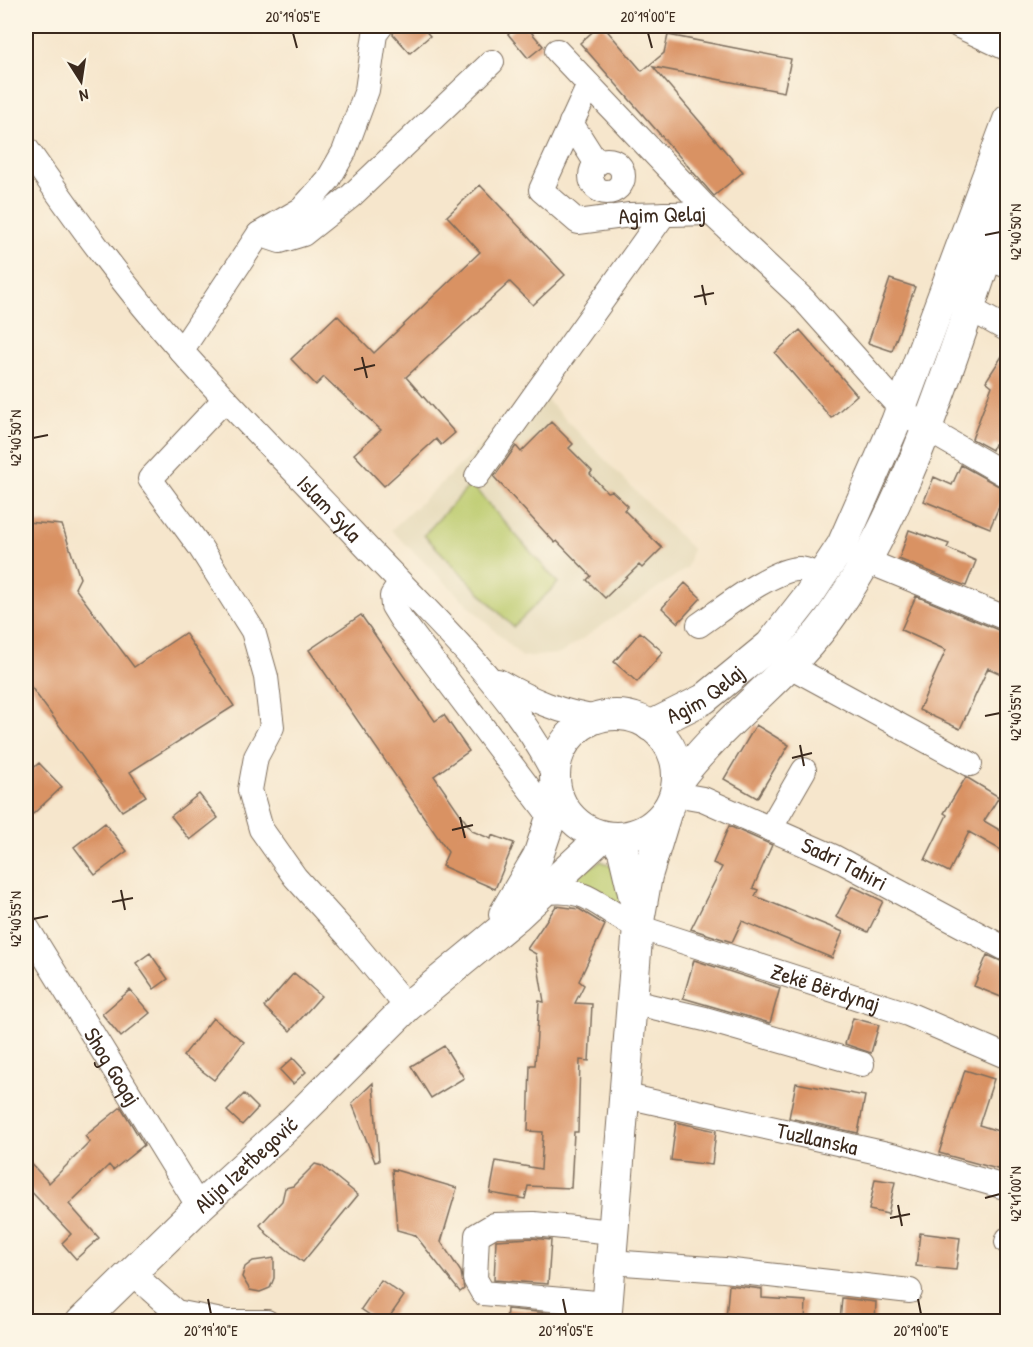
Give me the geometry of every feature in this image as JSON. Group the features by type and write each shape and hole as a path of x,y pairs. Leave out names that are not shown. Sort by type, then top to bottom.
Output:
{"main road":[{"name":"Agim Qelaj","path":"984,257 1008,120"},
{"name":"Agim Qelaj","path":"650,726 704,699 770,645 821,577 839,550 901,409 956,300 984,257 1008,196"},
{"name":"Agim Qelaj","path":"673,795 721,729 790,666 836,610 867,561 925,428 956,300"},
{"path":"607,1313 639,927 647,876 673,795 674,758 669,746 650,726 634,718 616,716 599,718 581,726 567,740 558,758 554,797 568,815 584,829 609,837 623,850 633,888 639,927"},
{"path":"609,837 639,833 655,824 673,795"},
{"name":"Alija Izetbegović","path":"489,937 538,856 554,797"},
{"name":"Alija Izetbegović","path":"81,1322 199,1207 291,1123 407,1006 609,837"}],"street":[{"path":"181,351 259,234 302,209 328,180 339,161 367,90 375,34 381,26"},
{"path":"959,26 1008,49"},
{"path":"557,51 711,213"},
{"path":"259,234 280,241 303,234 351,196 492,62"},
{"name":"Agim Qelaj","path":"589,85 541,190 578,222 630,215 711,213 803,299 901,409 925,428"},
{"path":"571,123 603,171 624,177 616,190 630,215"},
{"path":"561,208 603,171 648,147"},
{"name":"Islam Syla","path":"26,148 88,238 181,351 516,711 539,745 554,797"},
{"path":"477,476 664,214"},
{"path":"956,300 1008,330"},
{"path":"225,399 150,479 200,547 253,631 266,677 272,727 256,757 250,790 261,829 295,877 351,938 407,1006"},
{"path":"925,428 1008,476"},
{"path":"839,550 1008,619"},
{"path":"699,625 741,595 786,571 801,568 821,577"},
{"path":"400,584 392,596 393,606 401,619 554,797"},
{"path":"790,666 970,764"},
{"name":"Islam Syla","path":"478,669 534,702 573,715 599,718"},
{"path":"770,829 804,770"},
{"name":"Sadri Tahiri","path":"673,795 703,799 834,857 1008,950"},
{"name":"Zekë Bërdynaj","path":"542,893 562,890 576,892 594,899 621,920 639,927 908,1014 1008,1058"},
{"name":"Shog Goqaj","path":"26,926 199,1207"},
{"path":"632,1002 705,1019 862,1064"},
{"name":"Tuzllanska","path":"626,1096 896,1155 1008,1188"},
{"path":"607,1313 483,1293 475,1279 477,1235 494,1225 534,1224 613,1232"},
{"path":"610,1262 724,1270 910,1292"},
{"path":"132,1273 176,1312 228,1322 267,1322"}],"shaded area":[{"path":"539,392 692,549 687,568 560,654 522,657 391,530"}],"green space":[{"path":"471,484 558,583 513,627 424,535"},
{"path":"601,861 617,869 624,898 616,905 606,896 585,885 576,876"}],"building":[{"path":"395,26 421,26 430,36 410,53 393,34"},
{"path":"517,26 526,26 543,46 528,58 508,34"},
{"path":"599,26 603,26 642,71 664,53 668,35 791,59 784,92 653,67 743,172 714,196 580,43"},
{"path":"480,185 565,275 533,305 510,282 406,377 455,433 441,445 436,439 384,486 354,454 381,430 324,377 316,385 291,359 337,315 374,353 480,252 447,216"},
{"path":"890,279 915,287 892,351 868,343"},
{"path":"800,330 857,395 831,418 775,353"},
{"path":"1006,350 1008,449 994,444 992,450 972,439 992,386 986,381"},
{"path":"551,422 573,444 569,448 592,471 590,474 607,492 612,491 628,506 624,510 662,548 642,568 639,565 605,598 587,580 591,576 557,541 555,543 494,477 516,446 521,452"},
{"path":"961,465 1006,490 990,528 924,501 934,477 952,485"},
{"path":"26,522 62,525 80,578 75,588 134,667 185,633 234,706 130,772 146,796 122,811 26,680"},
{"path":"909,530 949,544 947,548 976,561 966,586 899,559"},
{"path":"685,583 701,598 678,623 662,608"},
{"path":"916,596 1008,634 1008,677 988,668 960,729 919,710 946,650 901,630"},
{"path":"361,615 435,721 444,715 469,751 434,776 472,831 491,839 492,835 514,843 495,889 442,866 448,852 309,650"},
{"path":"640,632 663,652 637,682 614,662"},
{"path":"756,725 789,745 757,798 724,779"},
{"path":"39,763 62,787 33,814 26,806 26,775"},
{"path":"966,777 999,797 984,821 1008,835 1008,854 969,832 949,872 925,860 947,815 944,813"},
{"path":"199,794 218,818 190,840 171,816"},
{"path":"105,823 127,851 95,875 74,847"},
{"path":"729,826 772,845 753,888 758,890 755,896 843,932 832,958 742,921 732,942 691,929 722,867 713,863"},
{"path":"852,886 883,901 868,932 836,917"},
{"path":"556,906 579,909 605,925 579,981 584,985 575,1003 592,1004 589,1061 580,1060 578,1132 574,1132 571,1188 528,1186 525,1199 490,1193 496,1161 541,1169 543,1132 528,1131 530,1065 535,1065 539,1001 544,1002 536,954 527,949"},
{"path":"150,953 168,979 154,989 136,963"},
{"path":"987,955 1008,964 1008,981 1001,997 974,986"},
{"path":"694,960 780,988 770,1023 683,998"},
{"path":"294,973 321,996 290,1031 264,1007"},
{"path":"130,990 150,1013 121,1037 102,1014"},
{"path":"213,1018 244,1042 214,1080 183,1056"},
{"path":"853,1018 879,1025 871,1053 845,1044"},
{"path":"444,1046 464,1078 431,1098 411,1066"},
{"path":"293,1058 306,1072 293,1084 280,1070"},
{"path":"965,1070 994,1079 979,1125 1008,1134 1008,1172 939,1153"},
{"path":"373,1083 379,1161 375,1162 352,1103"},
{"path":"796,1083 865,1096 858,1133 789,1118"},
{"path":"244,1094 258,1108 242,1125 227,1111"},
{"path":"121,1107 144,1145 113,1170 109,1165 69,1204 99,1238 76,1259 62,1243 71,1234 26,1186 26,1158 49,1183 90,1142 85,1136"},
{"path":"676,1122 716,1131 712,1165 671,1160"},
{"path":"315,1164 322,1166 358,1195 303,1262 267,1234 260,1225 282,1201 285,1188 293,1186"},
{"path":"392,1169 457,1188 441,1242 461,1272 464,1289 460,1292 415,1235 397,1230"},
{"path":"875,1179 895,1182 888,1214 869,1210"},
{"path":"920,1233 960,1238 956,1270 916,1266"},
{"path":"532,1238 551,1240 548,1284 494,1280 496,1240"},
{"path":"274,1258 274,1278 270,1288 260,1292 250,1290 242,1277 245,1267 253,1261"},
{"path":"381,1280 404,1296 386,1322 380,1322 361,1309"},
{"path":"729,1285 762,1289 762,1298 806,1301 805,1322 726,1318"},
{"path":"842,1298 876,1302 875,1322 840,1322"},
{"path":"507,1309 547,1313 546,1322 506,1322"}]}
